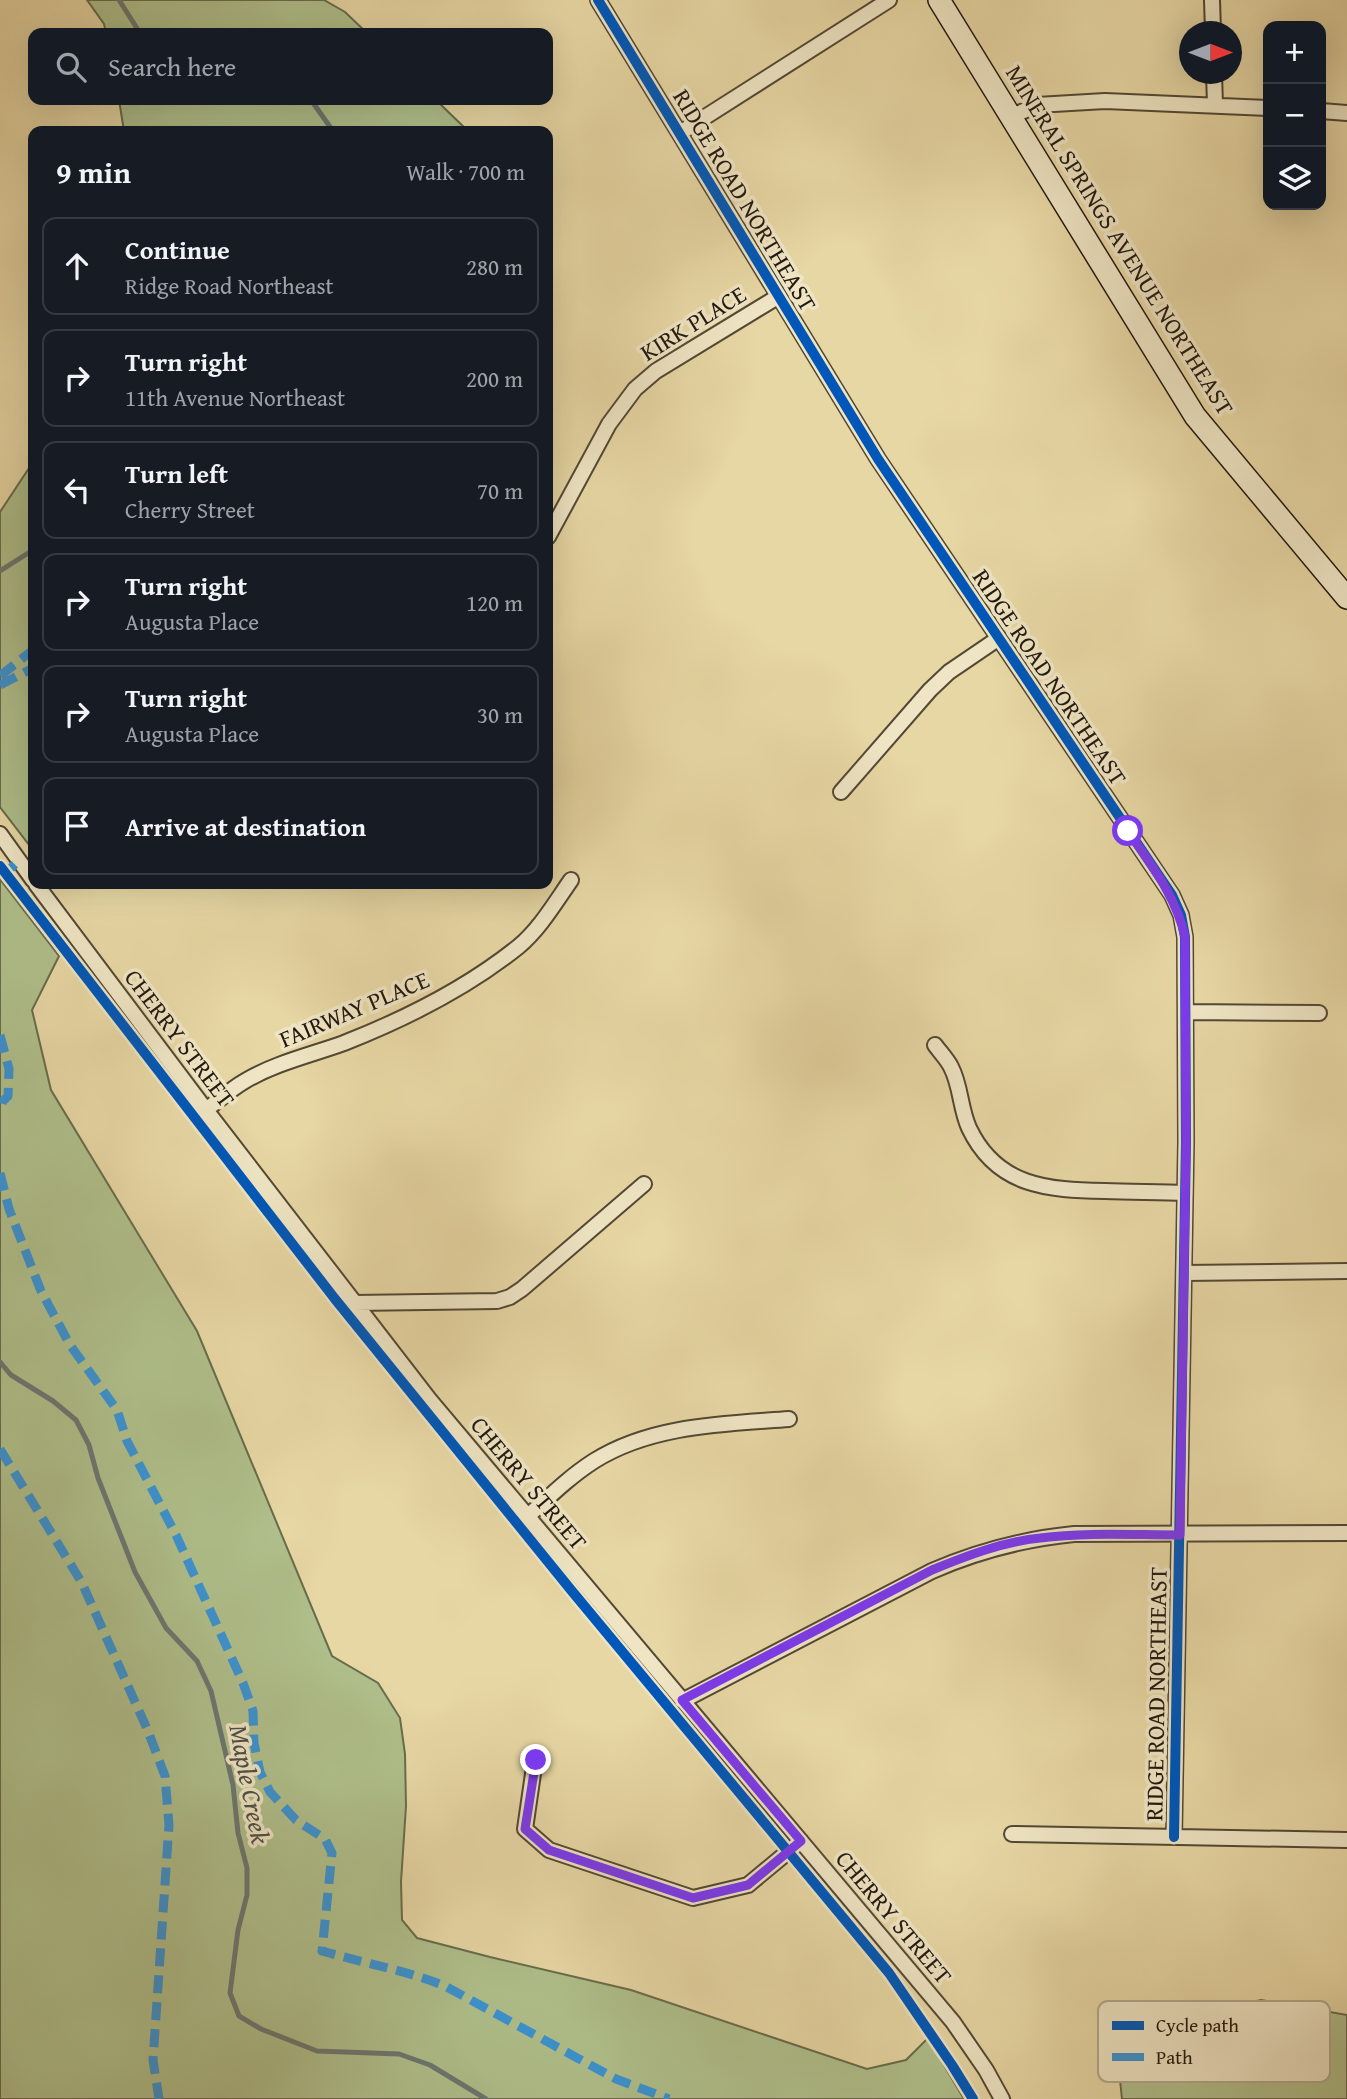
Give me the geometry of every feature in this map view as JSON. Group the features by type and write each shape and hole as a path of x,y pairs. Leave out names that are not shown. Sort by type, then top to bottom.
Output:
{"main road":[{"name":"MINERAL SPRINGS AVENUE NORTHEAST","path":"939,0 1195,416 1347,598"}],"street":[{"name":"RIDGE ROAD NORTHEAST","path":"598,0 878,459 1172,895 1181,915 1185,937 1185,1193 1174,1836 1347,1840"},
{"path":"680,133 889,0"},
{"path":"1212,0 1213,21"},
{"path":"1214,84 1215,104"},
{"path":"1010,117 1037,105 1105,101 1263,108"},
{"path":"1326,111 1347,113"},
{"name":"KIRK PLACE","path":"553,528 609,424 635,389 656,371 779,296"},
{"path":"841,792 930,690 949,672 999,638"},
{"name":"CHERRY STREET","path":"0,834 28,872"},
{"name":"FAIRWAY PLACE","path":"206,1110 243,1082 266,1070 391,1023 478,975 519,946 549,912 570,880"},
{"name":"CHERRY STREET","path":"40,889 206,1110 429,1399 953,2022 1002,2099"},
{"path":"1186,1012 1319,1013"},
{"path":"935,1045 950,1065 970,1128 982,1148 1016,1177 1056,1190 1185,1193"},
{"path":"354,1303 497,1301 510,1297 645,1184"},
{"path":"1184,1273 1347,1271"},
{"path":"527,1517 569,1478 626,1445 688,1429 789,1419"},
{"path":"682,1700 932,1570 1001,1545 1049,1537 1098,1534 1347,1533"},
{"path":"536,1760 525,1829 549,1850 693,1898 748,1885 801,1841"},
{"path":"1012,1834 1174,1836"}],"green space":[{"path":"87,0 324,0 345,12 362,28 105,28"},
{"path":"120,105 441,105 463,126 123,126"},
{"path":"28,470 28,843 0,807 0,512"},
{"path":"0,879 59,956 32,1010 51,1090 197,1331 332,1656 378,1683 400,1718 405,1754 406,1806 401,1882 402,1920 417,1938 631,1990 867,2069 906,2060 928,2038 964,2099 0,2099"},
{"path":"1330,2012 1347,2015 1347,2099 1122,2099 1120,2082 1330,2082"}],"waterway":[{"name":"Maple Creek","path":"119,0 137,28"},
{"name":"Maple Creek","path":"315,105 329,126"},
{"name":"Maple Creek","path":"0,571 28,553"},
{"name":"Maple Creek","path":"0,1362 11,1375 53,1401 76,1420 89,1445 98,1478 135,1572 166,1628 197,1661 211,1691 233,1785 238,1833 247,1868 247,1895 238,1930 230,1993 239,2016 261,2029 317,2051 399,2054 430,2065 486,2099"}],"marked path":[{"path":"0,676 28,654"},
{"path":"0,685 28,671"},
{"path":"2,877 19,860"},
{"path":"0,1035 9,1069 8,1096 0,1110"},
{"path":"0,1173 9,1209 41,1291 70,1345 117,1410 127,1441 176,1535 243,1683 253,1711 254,1743 260,1772 270,1792 296,1820 325,1839 332,1853 322,1951 445,1986 616,2079 669,2099"},
{"path":"0,1449 82,1583 148,1731 165,1776 169,1825 153,2060 159,2099"}],"cycle path":[{"path":"598,0 878,459 1172,895 1181,915 1185,937 1186,1142 1174,1837"},
{"path":"0,866 335,1299 571,1590 889,1973 973,2099"}],"route":[{"path":"536,1760 525,1829 549,1850 693,1898 748,1885 801,1841 682,1700 932,1570 966,1556 1001,1545 1074,1534 1180,1535 1186,1142 1185,937 1181,915 1172,895 1128,831"}]}
